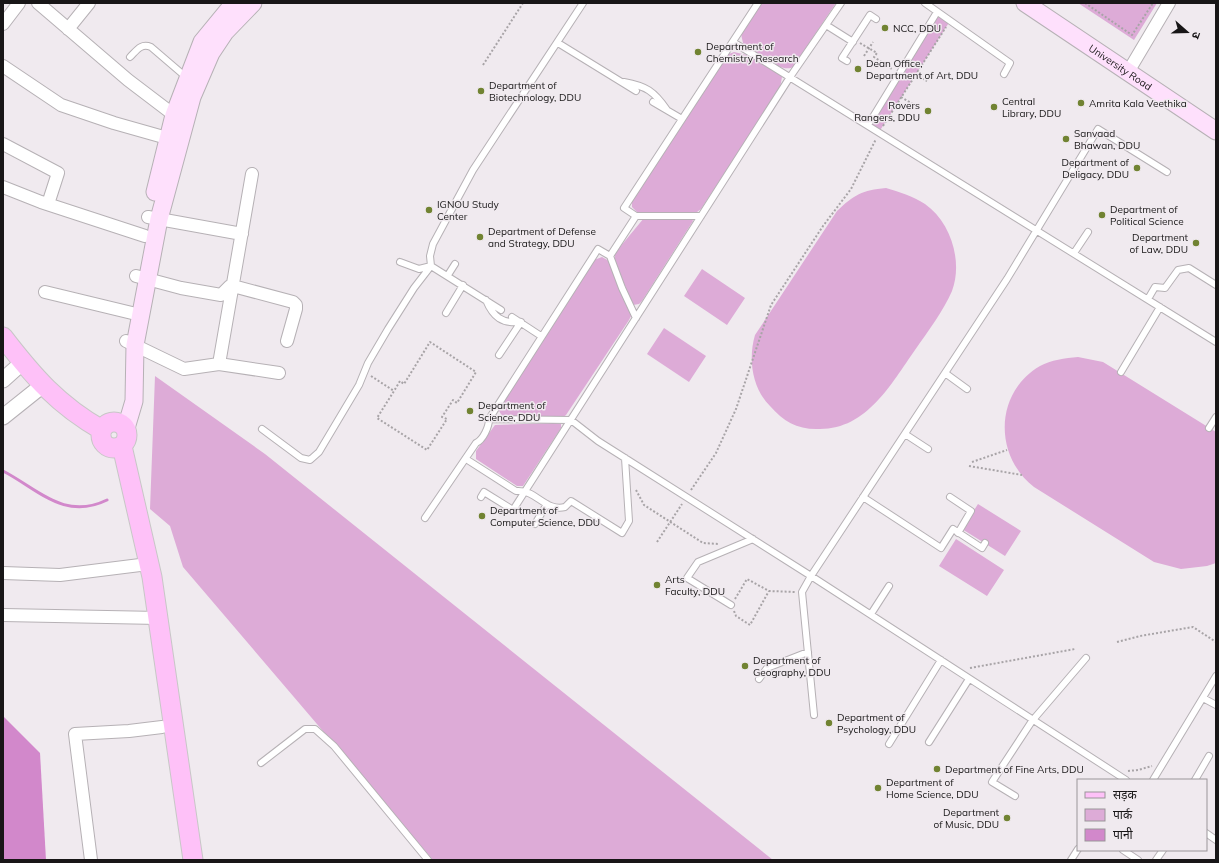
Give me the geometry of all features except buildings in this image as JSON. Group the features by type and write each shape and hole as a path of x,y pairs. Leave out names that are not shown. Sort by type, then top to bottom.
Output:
{"main road":[{"path":"130,343 167,138 174,115 202,42 234,3"},
{"path":"193,860 154,618 140,565 113,436 125,392 132,313 142,277 145,236 153,218 199,79 211,53 225,32 253,3"},
{"name":"University Road","path":"1035,6 1128,72 1216,131"},
{"path":"3,337 14,370"},
{"path":"3,354 14,370 55,398 79,417 113,436 152,577 162,727 179,860"}],"street":[{"path":"3,24 19,3"},
{"path":"38,3 128,80 174,115"},
{"path":"68,29 89,3"},
{"path":"1128,72 1169,3"},
{"path":"3,66 61,105 114,123 167,138"},
{"path":"3,144 58,173 48,204"},
{"path":"219,364 252,174"},
{"path":"3,187 48,204 145,236"},
{"path":"153,218 242,234"},
{"path":"142,277 181,288 221,294 230,286 233,286 293,302 296,305 287,341"},
{"path":"45,292 132,313"},
{"path":"130,343 184,369 219,364 279,373"},
{"path":"3,417 39,388"},
{"path":"3,573 60,575 140,565"},
{"path":"3,615 154,618"},
{"path":"90,860 75,734 129,731 162,727"}],"lane":[{"path":"262,429 301,458 310,460 319,452 359,385 368,364 388,328 414,288 431,266 430,256 441,222 514,104 558,44 583,3"},
{"path":"701,216 636,216 624,208 758,3"},
{"path":"481,497 484,492 513,510 790,77 841,3"},
{"path":"925,3 1010,63 1004,74"},
{"path":"868,125 938,12"},
{"path":"847,61 842,58 870,15 876,19"},
{"path":"826,25 853,40"},
{"path":"733,42 1216,342"},
{"path":"558,44 636,91"},
{"path":"130,57 142,45 151,47 188,78"},
{"path":"620,81 642,86 658,96 667,110"},
{"path":"653,102 682,119"},
{"path":"814,715 802,592 1037,230 1080,154 1098,129 1138,157 1167,172"},
{"path":"610,256 620,235 636,216"},
{"path":"1074,253 1088,232"},
{"path":"425,518 489,426 488,419 598,249 610,256 622,288 636,318"},
{"path":"400,262 419,269 431,266 448,275 501,310"},
{"path":"448,275 455,264"},
{"path":"1148,299 1155,287 1165,288 1172,275 1178,270 1189,268 1214,282"},
{"path":"446,313 463,285"},
{"path":"486,300 492,312 503,320 508,323 521,322"},
{"path":"1121,372 1160,307"},
{"path":"512,317 541,336"},
{"path":"499,355 521,322"},
{"path":"945,373 967,389"},
{"path":"1209,428 1216,416"},
{"path":"488,419 570,420 625,458 871,614 1032,721 1123,779"},
{"path":"905,434 928,449"},
{"path":"466,459 516,491 525,490 552,508 565,507 571,501 622,533 629,521 625,458"},
{"path":"863,497 947,553"},
{"path":"950,497 972,512 958,533"},
{"path":"535,524 547,504"},
{"path":"627,525 633,529"},
{"path":"941,548 953,529 982,548 985,544"},
{"path":"731,605 687,578 692,567 698,562 753,539"},
{"path":"871,614 889,586"},
{"path":"759,679 761,680 767,668 808,652"},
{"path":"1015,796 992,782 1032,721 1086,658"},
{"path":"889,744 941,660"},
{"path":"1154,779 1216,676"},
{"path":"929,742 969,679"},
{"path":"1203,698 1216,705"},
{"path":"261,763 305,729 315,729 334,746 428,860"},
{"path":"1196,779 1209,756"},
{"path":"1207,834 1216,840"},
{"path":"1071,860 1077,851"},
{"path":"1124,851 1138,860"},
{"path":"1156,860 1162,851"}],"path":[{"path":"483,65 523,3"},
{"path":"1085,3 1132,35 1153,3"},
{"path":"658,542 716,453 736,409 771,305 824,226 851,189 879,132 950,21"},
{"path":"853,40 877,53 874,57 899,74"},
{"path":"864,56 873,42"},
{"path":"915,75 927,81"},
{"path":"901,97 913,104"},
{"path":"430,342 476,372 457,403 453,400 442,417 447,419 427,450 377,418 394,391 400,381 404,384 430,342"},
{"path":"365,372 394,391"},
{"path":"972,462 1007,450"},
{"path":"970,466 1022,476"},
{"path":"626,471 644,505 670,522 703,543 740,544"},
{"path":"769,591 750,625 736,616 731,605 747,579 769,591 802,592"},
{"path":"1117,642 1140,636 1193,627 1216,642"},
{"path":"951,666 972,669 1075,649"},
{"path":"1106,768 1126,771 1138,770 1152,766 1167,757"}],"green space":[{"path":"761,3 836,3 793,67 788,68 774,65 743,43 741,34"},
{"path":"1078,3 1157,3 1134,40"},
{"path":"937,12 950,21 879,132 868,125"},
{"path":"734,52 751,56 779,73 782,77 780,88 701,209 697,212 638,213 632,207 632,198 725,58"},
{"path":"886,188 906,194 920,201 934,212 942,221 948,232 955,255 955,280 952,291 945,306 897,377 876,402 864,413 837,427 812,429 792,424 775,412 764,399 755,382 752,354 755,335 837,211 859,194 871,190"},
{"path":"644,218 692,219 693,221 642,301 639,304 633,305 615,265 615,253"},
{"path":"602,257 609,261 630,311 631,316 629,320 566,415 562,418 502,416 498,409 594,260"},
{"path":"702,269 745,298 727,325 684,296"},
{"path":"664,328 706,356 689,382 647,354"},
{"path":"1078,357 1103,362 1216,432 1216,563 1207,566 1181,569 1154,562 1034,487 1021,474 1012,459 1006,442 1005,425 1007,408 1014,392 1025,378 1040,366 1049,362"},
{"path":"155,376 265,454 773,860 433,860 183,567 170,526 150,509"},
{"path":"561,424 561,428 523,486 517,486 476,459 476,451 495,425"},
{"path":"978,504 1021,531 1005,556 962,529"},
{"path":"956,539 1004,570 987,596 939,566"}],"water":[{"path":"3,716 40,753 46,860 3,860"}],"waterway":[{"path":"3,471 40,494 64,505 78,507 92,506 107,500"}],"place":[{"name":"NCC, DDU","path":"885,28"},
{"name":"Department of Chemistry Research","path":"698,52"},
{"name":"Dean Office, Department of Art, DDU","path":"858,69"},
{"name":"Department of Biotechnology, DDU","path":"481,91"},
{"name":"Amrita Kala Veethika","path":"1081,103"},
{"name":"Central Library, DDU","path":"994,107"},
{"name":"Rovers Rangers, DDU","path":"928,111"},
{"name":"Sanvaad Bhawan, DDU","path":"1066,139"},
{"name":"Department of Deligacy, DDU","path":"1137,168"},
{"name":"IGNOU Study Center","path":"429,210"},
{"name":"Department of Political Science","path":"1102,215"},
{"name":"Department of Defense and Strategy, DDU","path":"480,237"},
{"name":"Department of Law, DDU","path":"1196,243"},
{"name":"Department of Science, DDU","path":"470,411"},
{"name":"Department of Computer Science, DDU","path":"482,516"},
{"name":"Arts Faculty, DDU","path":"657,585"},
{"name":"Department of Geography, DDU","path":"745,666"},
{"name":"Department of Psychology, DDU","path":"829,723"},
{"name":"Department of Fine Arts, DDU","path":"937,769"},
{"name":"Department of Home Science, DDU","path":"878,788"},
{"name":"Department of Music, DDU","path":"1007,818"}]}
